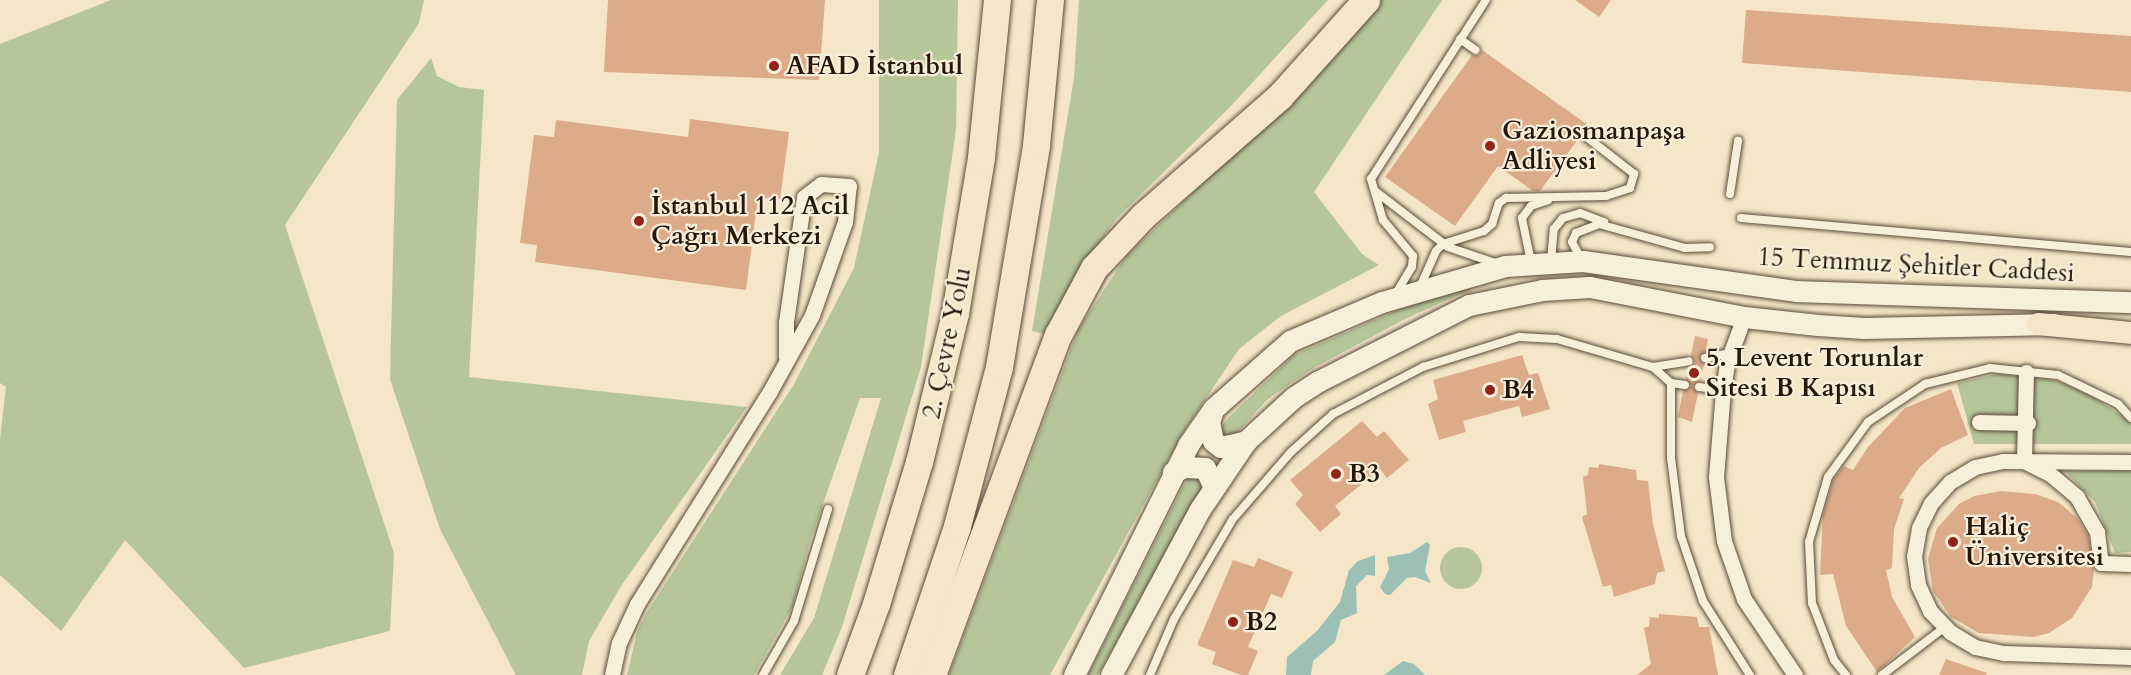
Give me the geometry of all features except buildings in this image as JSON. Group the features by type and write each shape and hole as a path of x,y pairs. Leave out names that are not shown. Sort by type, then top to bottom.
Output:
{"highway":[{"path":"978,0 981,157"},
{"name":"2. Çevre Yolu","path":"850,675 900,530 933,411 957,302 981,157 997,0"},
{"name":"2. Çevre Yolu","path":"907,675 957,526 999,367 1036,145 1050,0"},
{"path":"1329,44 1354,0"},
{"path":"932,675 1058,335 1094,268 1143,216 1250,125 1329,44 1366,0"}],"main road":[{"name":"15 Temmuz Şehitler Caddesi","path":"1074,675 1173,472 1213,409 1290,341 1382,302 1504,266 1583,261 1797,291 2131,302"},
{"name":"15 Temmuz Şehitler Caddesi","path":"1111,675 1214,487 1245,441 1287,402 1319,381 1434,321 1492,298 1590,287 1744,317 1864,328 2131,324"},
{"path":"2038,324 2131,333"},
{"path":"1213,409 1209,422 1213,441 1221,447 1245,441"},
{"path":"1173,472 1185,466 1204,468 1214,487"}],"street":[{"path":"612,675 619,643 637,604 769,393 786,357 812,315 832,265 845,222 849,186 821,184 804,197 786,322 786,357"},
{"path":"1744,317 1730,353 1723,390 1716,477 1724,541 1744,599 1795,675"},
{"path":"2024,461 2028,423 2026,372"},
{"path":"1979,422 2028,423"},
{"path":"2024,461 2050,474 2077,497 2097,532 2101,563 2131,564"},
{"path":"2131,462 2024,461 1975,467 1950,482 1931,502 1918,528 1914,556 1918,585 1930,611 1945,627 1975,647 2004,653 2131,657"}],"lane":[{"path":"1382,302 1403,286 1412,267 1413,256 1383,220 1371,179 1486,0"},
{"path":"1460,39 1476,50"},
{"path":"1417,290 1426,280 1436,250 1443,244 1484,231 1492,224 1499,203 1506,198 1616,195 1635,180 1629,168 1584,135"},
{"path":"1730,194 1738,141"},
{"path":"1375,191 1443,244 1504,266"},
{"path":"1541,262 1522,227 1524,213 1531,206 1554,198"},
{"path":"1541,262 1554,229 1563,218 1580,213 1614,227"},
{"path":"1741,218 2131,252"},
{"path":"1583,261 1572,242 1576,233 1599,224 1685,248 1710,247"},
{"path":"1150,675 1174,619 1233,519 1264,479 1333,414 1423,367 1519,338 1557,339 1653,367 1671,382 1685,385"},
{"path":"1705,358 1730,353"},
{"path":"1653,367 1689,361"},
{"path":"1846,675 1834,660 1812,603 1809,542 1828,477 1868,422 1924,384 1990,368 2058,375 2118,404 2131,418"},
{"path":"1671,382 1671,458 1681,536 1703,601 1750,675"},
{"path":"1699,387 1723,390"},
{"path":"763,675 794,621 828,509"},
{"path":"1882,675 1945,627"}],"green space":[{"path":"111,0 424,0 419,23 285,225 394,553 390,631 244,668 125,540 61,631 0,575 0,439 6,387 0,383 0,44"},
{"path":"879,0 958,0 956,130 921,367 842,627 822,675 780,675 814,618 881,398 860,398 810,541 793,606 754,675 627,675 637,632 647,612 794,384 854,268 879,152"},
{"path":"1079,0 1328,0 1230,107 1116,219 1080,270 1044,334 1032,331 1074,78"},
{"path":"1377,0 1442,0 1314,192 1362,254 1379,265 1281,316 1239,349 1184,431 1050,675 949,675 1078,330 1126,256 1338,54"},
{"path":"431,58 437,76 459,87 484,90 469,377 747,407 621,586 589,641 582,675 516,675 440,529 390,379 397,100"},
{"path":"1470,285 1472,289 1405,319 1310,370 1268,399 1233,437 1221,435 1221,427 1229,417 1294,355 1400,309"},
{"path":"1997,374 2053,380 2083,390 2131,422 2131,444 1974,444 1957,383"},
{"path":"2065,471 2131,471 2131,552 2115,553 2095,502"},
{"path":"1198,475 1202,488 1098,675 1088,675 1183,487 1190,476"},
{"path":"1461,547 1476,553 1482,568 1476,583 1461,589 1446,583 1440,568 1446,553"}],"water":[{"path":"1427,542 1430,545 1425,571 1431,583 1415,577 1407,578 1390,595 1385,594 1380,587 1389,569 1387,557 1410,553"},
{"path":"1375,555 1375,576 1367,575 1356,586 1357,613 1341,620 1335,642 1313,661 1311,675 1286,675 1287,657 1317,631 1340,602 1349,570 1358,561"},
{"path":"1403,661 1414,664 1425,675 1384,675"}],"place":[{"name":"AFAD İstanbul","path":"774,66"},
{"name":"Gaziosmanpaşa Adliyesi","path":"1490,146"},
{"name":"İstanbul 112 Acil Çağrı Merkezi","path":"639,221"},
{"name":"5. Levent Torunlar Sitesi B Kapısı","path":"1694,373"},
{"name":"B4","path":"1490,390"},
{"name":"B3","path":"1336,474"},
{"name":"Haliç Üniversitesi","path":"1953,542"},
{"name":"B2","path":"1233,622"}]}
